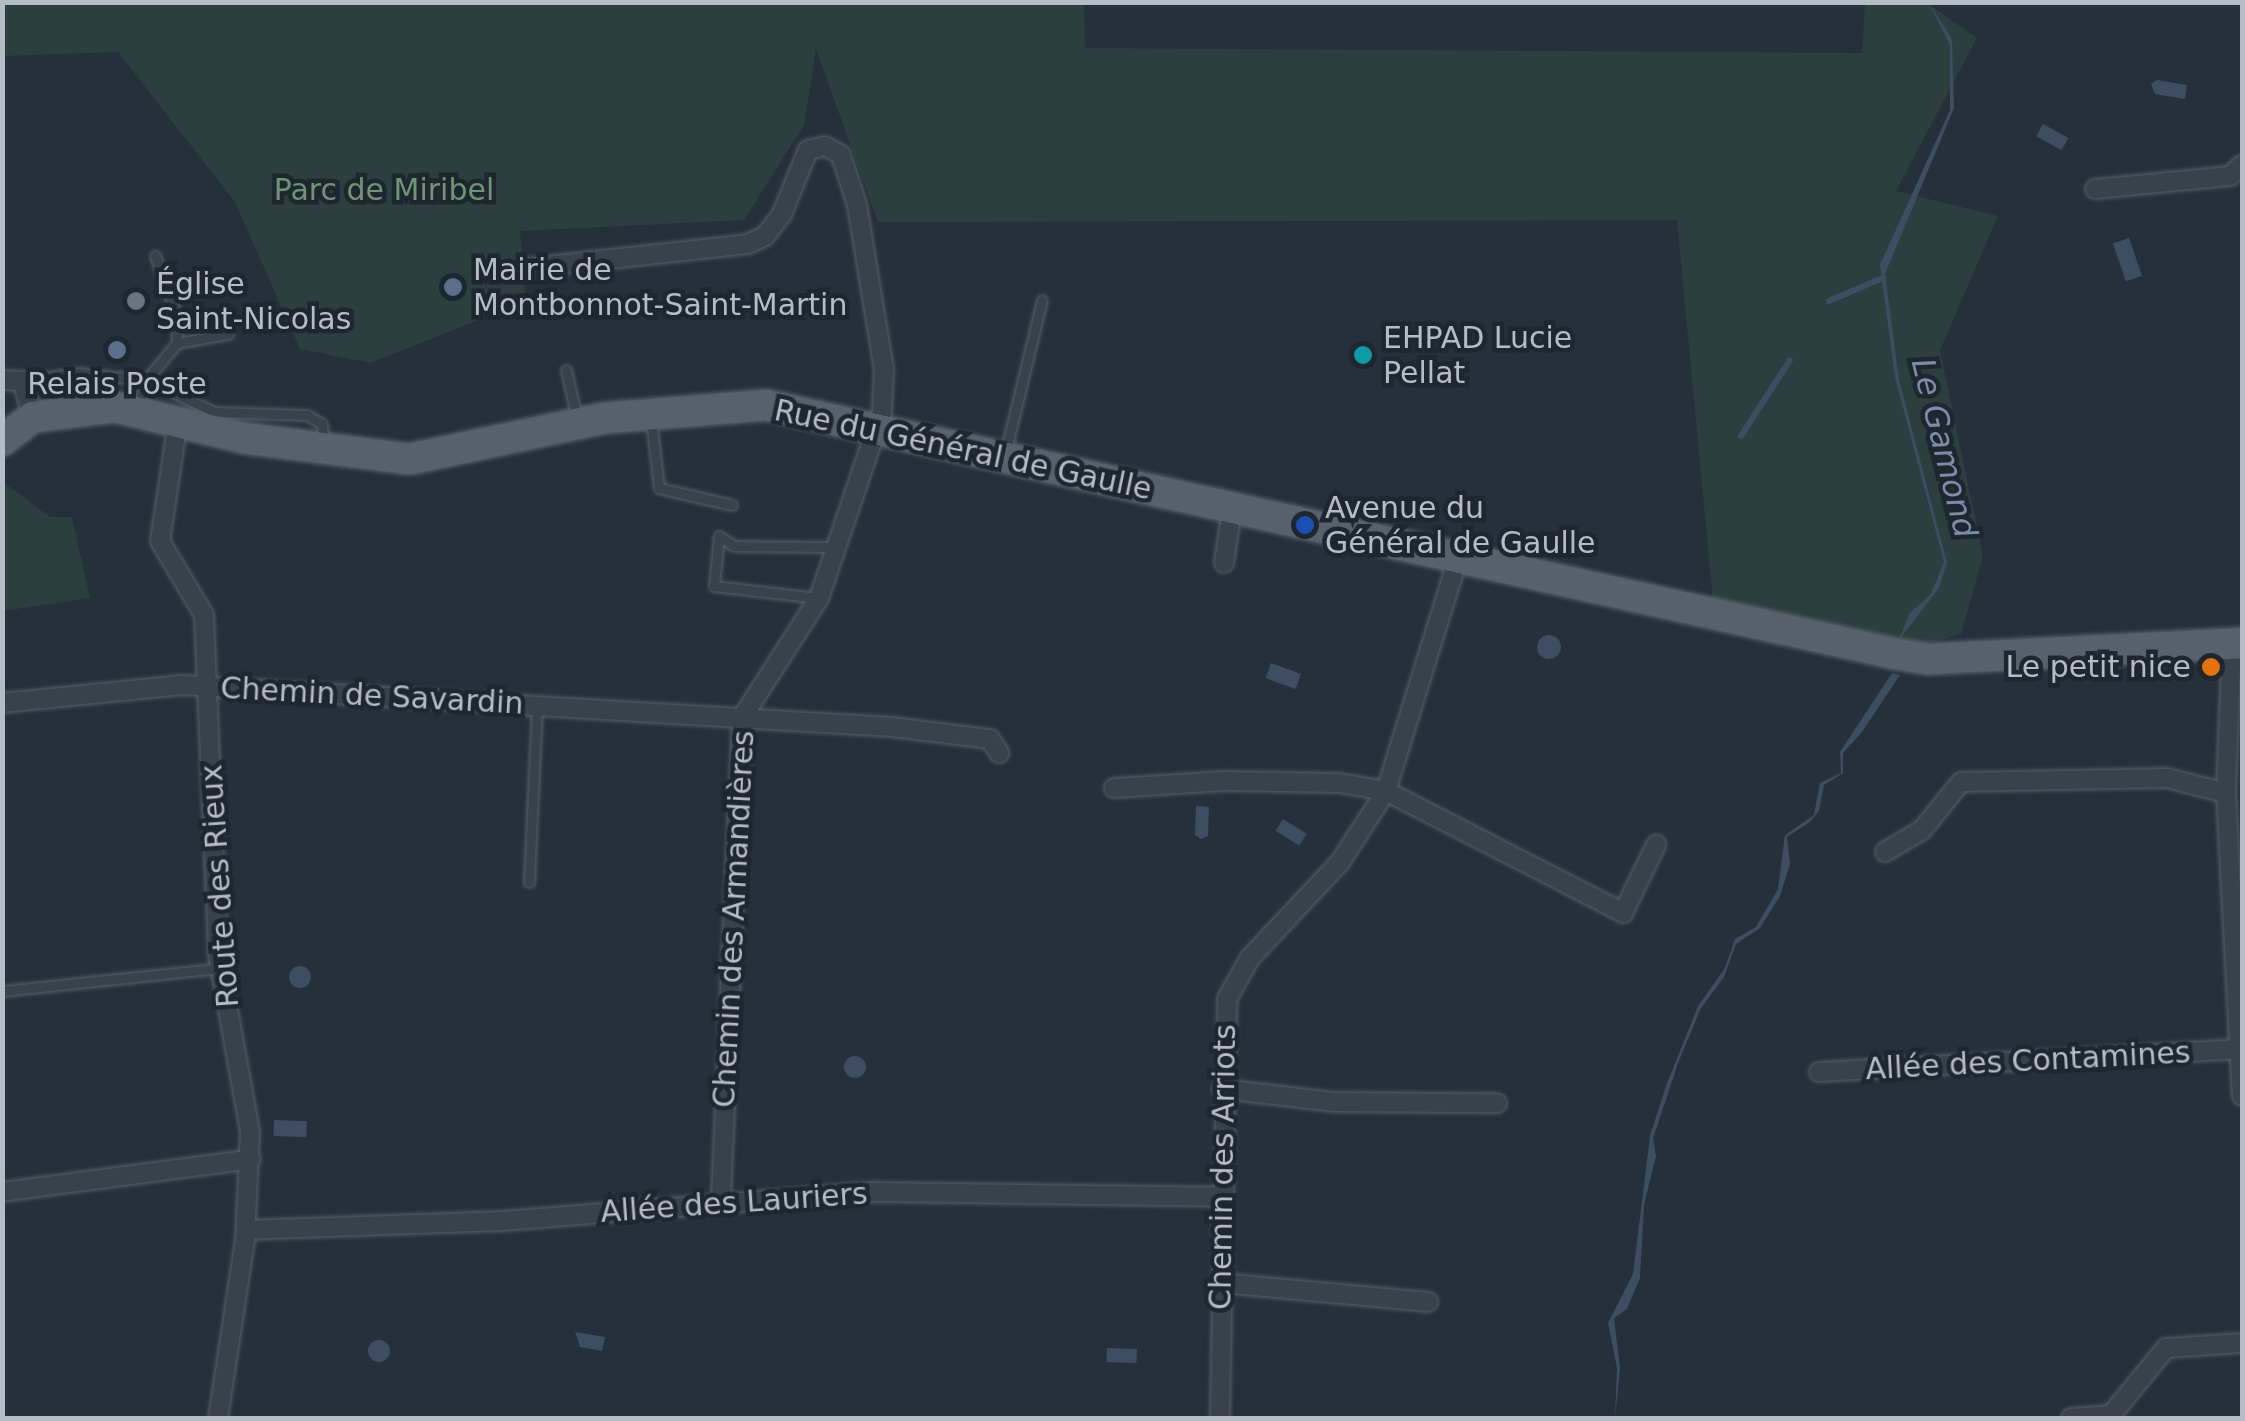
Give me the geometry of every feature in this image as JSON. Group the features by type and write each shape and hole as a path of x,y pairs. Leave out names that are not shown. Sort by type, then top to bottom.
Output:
{"main road":[{"name":"Rue du Général de Gaulle","path":"2,441 33,417 62,409 137,411 324,452 410,459 577,422 650,411 766,405 1457,562 1929,659 2237,643"}],"street":[{"name":"Chemin des Armandières","path":"528,268 748,244 765,236 782,214 808,150 825,146 841,155 857,205 884,369 878,430 818,598 742,718 721,1201"},
{"path":"2095,190 2230,176 2242,165"},
{"path":"2,380 22,382 33,417"},
{"name":"Route des Rieux","path":"178,421 160,541 204,615 220,968 251,1159 246,1230 218,1418"},
{"path":"1224,563 1232,509"},
{"name":"Chemin des Arriots","path":"1220,1418 1222,1088 1227,998 1250,958 1340,862 1386,791 1457,562"},
{"path":"2237,643 2226,793 2236,1049 2242,1096"},
{"name":"Chemin de Savardin","path":"2,703 207,686 742,718 990,739 999,753"},
{"path":"1886,852 1922,830 1961,782 2167,778 2226,793"},
{"path":"1114,788 1225,781 1340,783 1386,791 1623,913 1656,845"},
{"name":"Allée des Contamines","path":"1819,1072 2236,1049"},
{"path":"1222,1088 1335,1102 1496,1103"},
{"path":"2,1192 251,1159"},
{"name":"Allée des Lauriers","path":"246,1230 502,1221 874,1192 1222,1197"},
{"path":"1221,1284 1428,1302"},
{"path":"2070,1418 2110,1416 2166,1348 2242,1343"}],"lane":[{"path":"155,256 176,313 177,344"},
{"path":"1004,457 1042,300"},
{"path":"137,411 146,380 177,344 228,334"},
{"path":"566,370 577,422"},
{"path":"22,382 78,373 146,380 215,412 307,415 322,424 324,452"},
{"path":"650,411 659,488 732,505"},
{"path":"818,598 714,586 719,536 734,546 838,547"},
{"path":"529,882 537,706"},
{"path":"2,991 220,968"}],"green space":[{"name":"Parc de Miribel","path":"1084,2 1085,48 1862,53 1865,3 1927,3 1977,38 1896,191 1998,216 1940,350 1983,556 1961,634 1875,659 1715,622 1677,220 878,222 816,49 804,125 744,220 520,231 526,301 370,363 300,349 235,202 118,52 3,56 2,3"},
{"path":"3,482 50,517 72,517 90,598 3,611"}],"water":[{"path":"1929,3 1952,39 1954,108 1885,274 1899,380 1947,563 1939,588 1899,640 1909,614 1931,594 1944,562 1895,377 1880,265 1950,110 1950,45"},
{"path":"2157,80 2187,85 2185,99 2155,94 2151,84"},
{"path":"2043,124 2068,138 2062,150 2036,136"},
{"path":"2129,238 2142,276 2126,281 2113,244"},
{"path":"1549,635 1558,638 1558,656 1549,659 1540,656 1537,647 1540,638"},
{"path":"1271,663 1301,674 1296,689 1266,678"},
{"path":"1892,673 1900,675 1843,753 1843,773 1824,785 1819,811 1787,837 1790,864 1780,896 1760,928 1736,944 1724,977 1701,1008 1678,1063 1653,1138 1656,1156 1644,1205 1640,1278 1627,1309 1614,1318 1620,1368 1615,1418 1617,1368 1608,1323 1633,1274 1650,1136 1666,1086 1698,1006 1725,968 1735,939 1756,927 1778,889 1785,835 1814,815 1820,783 1841,773 1840,752"},
{"path":"1196,806 1209,807 1208,836 1201,839 1195,835"},
{"path":"1283,819 1307,834 1299,846 1276,831"},
{"path":"300,966 308,969 308,985 300,988 292,985 289,977 292,969"},
{"path":"851,1056 859,1056 866,1067 859,1078 851,1078 844,1071 844,1063"},
{"path":"274,1120 307,1121 306,1137 273,1136"},
{"path":"575,1332 605,1337 602,1351 580,1347"},
{"path":"379,1340 387,1343 387,1359 379,1362 371,1359 368,1351 371,1343"},
{"path":"1107,1348 1137,1349 1136,1363 1107,1362"}],"waterway":[{"path":"1829,301 1883,278"},
{"path":"1741,436 1790,360"}],"place":[{"name":"Mairie de Montbonnot-Saint-Martin","path":"453,287"},
{"name":"Église Saint-Nicolas","path":"136,301"},
{"name":"Relais Poste","path":"117,350"},
{"name":"EHPAD Lucie Pellat","path":"1363,355"},
{"name":"Avenue du Général de Gaulle","path":"1305,525"},
{"name":"Le petit nice","path":"2211,667"}],"water label":[{"name":"Le Gamond","path":"1944,448"}]}
